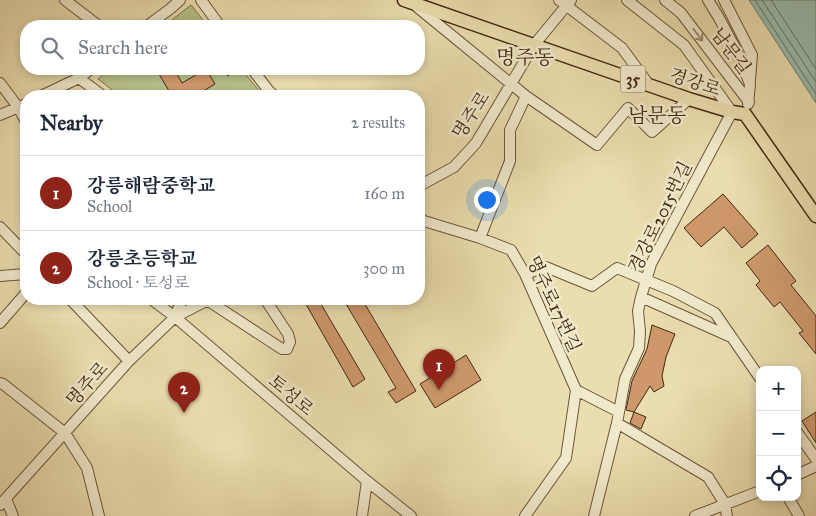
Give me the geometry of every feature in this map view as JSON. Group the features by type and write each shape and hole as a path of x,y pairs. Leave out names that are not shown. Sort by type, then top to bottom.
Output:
{"main road":[{"name":"경강로","path":"409,2 689,99 739,113"},
{"path":"739,113 816,216"}],"street":[{"path":"155,20 180,0"},
{"path":"201,0 216,20"},
{"path":"627,0 684,45 739,113"},
{"name":"남문길","path":"665,0 682,13 749,102"},
{"path":"708,0 736,50 750,84"},
{"name":"경강로2015번길","path":"594,516 617,423 624,379 639,348 638,312 645,280 651,264 739,113 749,102 752,55 724,0"},
{"path":"71,1 92,20"},
{"path":"409,2 526,96 597,145 628,108 652,132 689,99"},
{"path":"565,2 622,48 649,85"},
{"name":"명주로","path":"425,183 454,167 476,143 534,45 565,2"},
{"path":"54,90 83,75"},
{"path":"257,75 269,90"},
{"path":"79,78 94,90"},
{"path":"0,83 20,103"},
{"path":"480,238 510,161 510,130 526,96"},
{"path":"0,115 20,106"},
{"name":"명주로17번길","path":"425,221 480,238 511,250 525,274 576,390"},
{"path":"0,227 20,248"},
{"path":"525,274 546,267 592,286 617,268 673,291 715,313 756,372"},
{"path":"0,276 20,274"},
{"path":"641,296 732,337"},
{"path":"0,323 20,300"},
{"path":"76,305 129,361"},
{"name":"토성로","path":"159,305 366,481 411,516"},
{"path":"175,317 180,305"},
{"name":"명주로","path":"3,502 129,361 175,317 197,305"},
{"path":"217,305 282,348 288,349 290,342 288,334 269,305"},
{"path":"0,383 65,433 87,468 100,516"},
{"path":"525,516 566,458 576,390 619,412"},
{"path":"617,423 708,477 725,504 727,516"},
{"path":"801,438 816,459"},
{"path":"801,473 816,466"},
{"path":"362,516 366,481"},
{"path":"694,516 756,492"},
{"path":"790,501 798,516"},
{"path":"3,502 13,516"}],"green space":[{"path":"191,5 203,20 172,20"},
{"path":"103,75 246,75 258,90 112,90 98,79"}],"water":[{"path":"749,0 816,0 816,103"}],"building":[{"path":"160,75 177,75 182,83 196,75 210,75 215,84 205,90 168,90"},
{"path":"723,194 758,234 742,248 724,227 701,247 684,228"},
{"path":"768,245 796,281 791,285 816,316 816,354 799,333 803,331 780,302 774,307 756,285 760,281 746,263"},
{"path":"306,305 322,305 365,379 353,387"},
{"path":"347,305 366,305 416,391 396,403 388,392 396,388"},
{"path":"652,325 675,334 666,357 662,376 664,386 654,392 650,386 634,412 626,410 632,381 647,349"},
{"path":"466,355 481,380 435,408 420,384"},
{"path":"634,412 646,417 641,429 630,423"},
{"path":"816,412 816,443 802,421"}],"place":[{"name":"강릉해람중학교","path":"439,390"},
{"name":"강릉초등학교","path":"184,413"}],"district":[{"name":"명주동","path":"525,57"},
{"name":"남문동","path":"657,115"}]}
